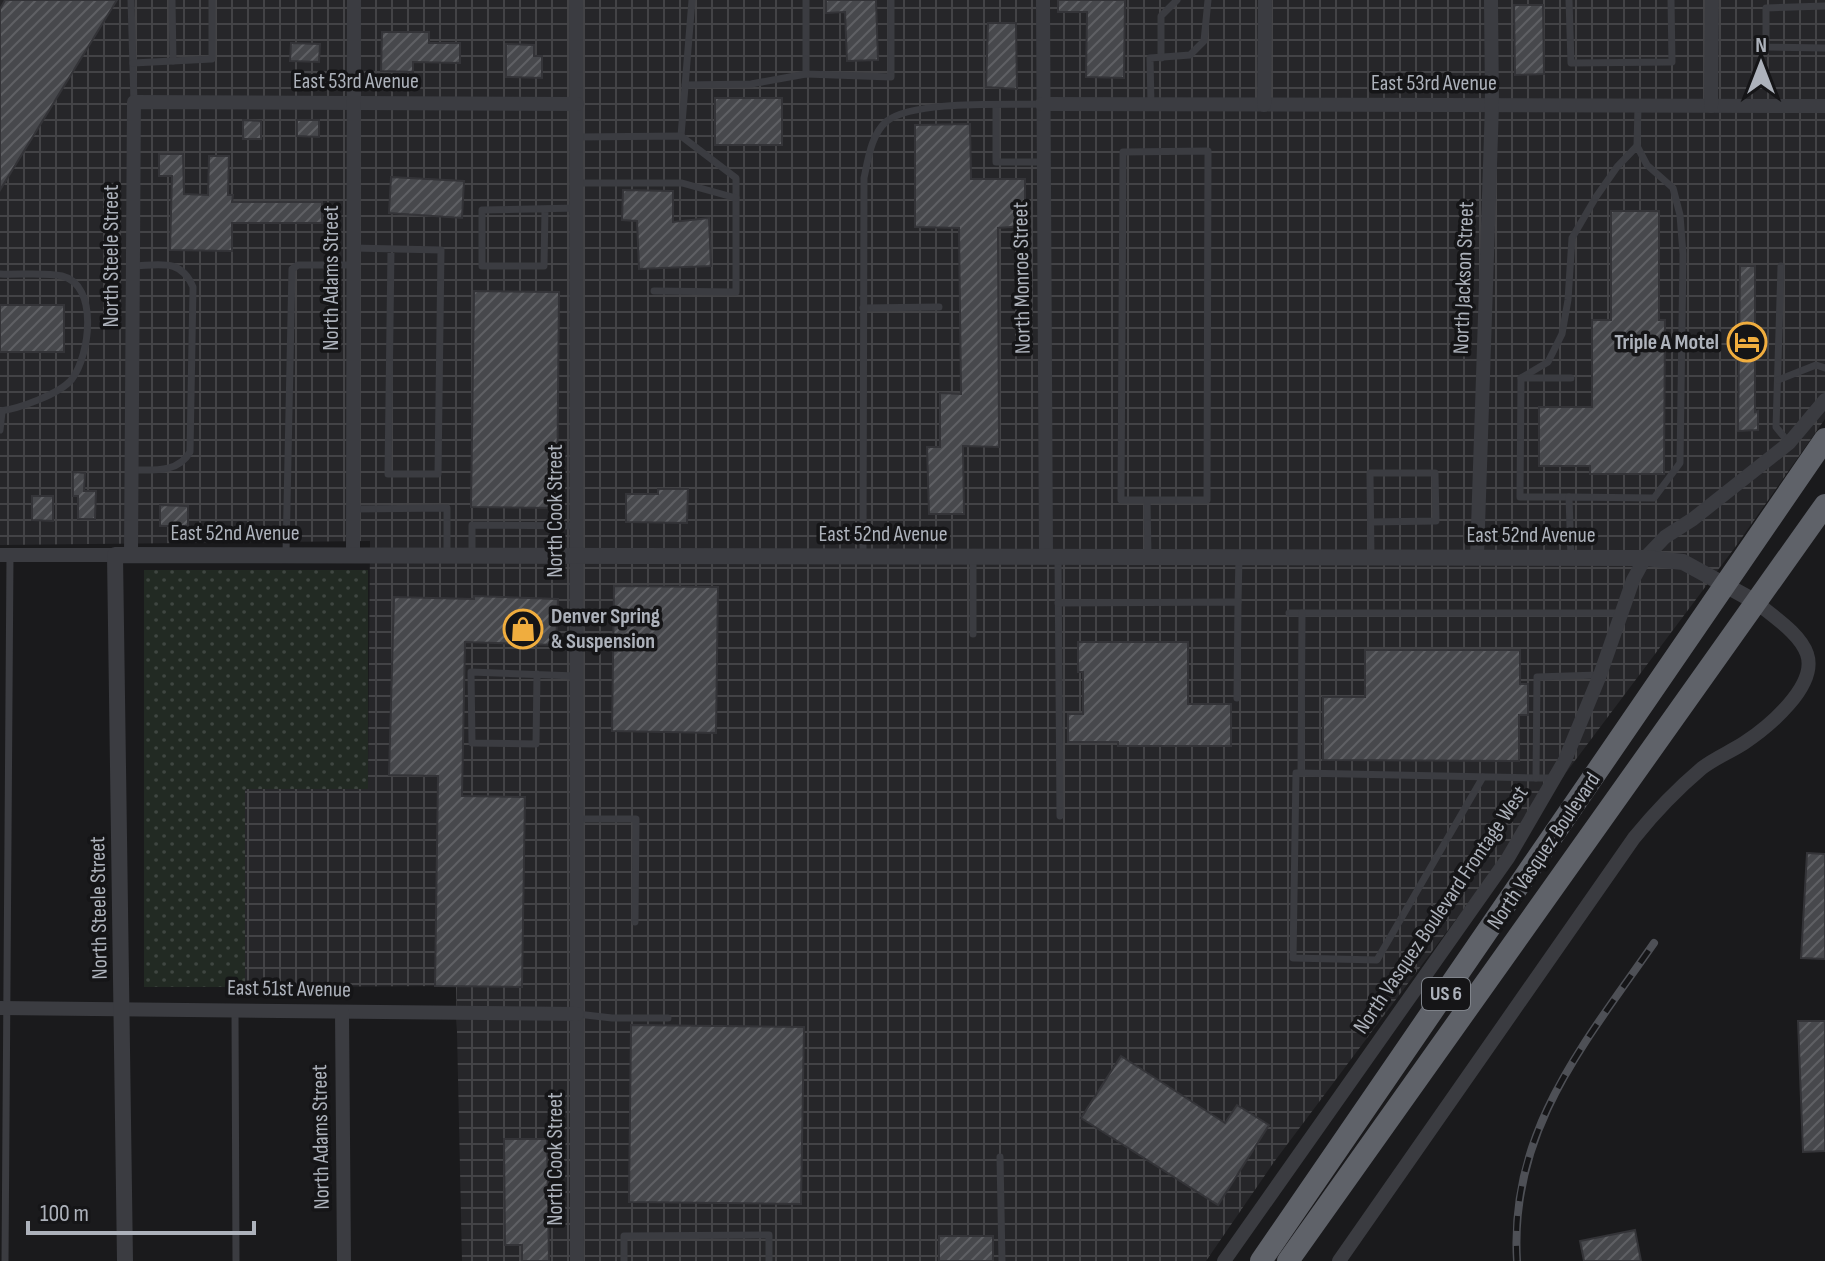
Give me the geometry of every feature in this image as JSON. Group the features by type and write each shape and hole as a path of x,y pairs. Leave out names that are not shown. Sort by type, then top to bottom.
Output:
{"highway":[{"name":"North Vasquez Boulevard","path":"1261,1261 1825,439"},
{"name":"North Vasquez Boulevard","path":"1288,1261 1825,505"}],"street":[{"name":"North Adams Street","path":"353,555 354,0"},
{"name":"North Cook Street","path":"576,0 577,1261"},
{"name":"North Monroe Street","path":"1043,0 1042,104 1052,556"},
{"path":"1264,105 1265,0"},
{"name":"North Jackson Street","path":"1477,557 1492,105 1491,0"},
{"path":"1711,106 1712,0"},
{"name":"East 53rd Avenue","path":"134,102 577,104"},
{"name":"North Steele Street","path":"125,1261 123,555 132,470 134,102"},
{"name":"East 53rd Avenue","path":"1042,104 1825,106"},
{"name":"North Vasquez Boulevard Frontage West","path":"1224,1261 1508,858 1555,778 1600,675 1633,580 1645,558 1665,537 1693,519 1789,443 1825,400"},
{"name":"East 52nd Avenue","path":"5,555 1645,558 1683,562 1756,602"},
{"path":"1339,1261 1634,838 1670,795 1707,765 1747,741 1805,683 1808,656 1802,642 1756,602"},
{"name":"East 51st Avenue","path":"3,1008 577,1014"},
{"name":"North Adams Street","path":"342,1012 344,1261"}],"lane":[{"path":"131,0 134,102"},
{"path":"172,0 173,61"},
{"path":"133,63 212,59 212,0"},
{"path":"681,136 692,0"},
{"path":"806,0 806,74"},
{"path":"685,85 751,84 806,74 891,77 891,0"},
{"path":"1161,58 1161,16 1177,0"},
{"path":"1151,104 1150,58 1190,55 1204,41 1208,0"},
{"path":"1569,0 1571,63 1672,62 1671,0"},
{"path":"1825,6 1766,8 1766,47 1825,48"},
{"path":"863,556 864,178 873,141 887,121 919,108 1042,104"},
{"path":"996,106 996,162 1043,162"},
{"path":"1521,378 1520,497 1654,498 1680,463 1683,254 1680,215 1673,188 1647,165 1637,146 1638,106"},
{"path":"577,137 681,136 736,178 736,292 654,291"},
{"path":"1521,378 1548,362 1562,334 1568,300 1572,238 1617,167 1637,146"},
{"path":"1208,151 1207,500 1147,500 1121,500 1123,152 1208,151"},
{"path":"577,183 682,183 736,198"},
{"path":"545,209 544,266 482,266 482,210 577,208"},
{"path":"353,248 441,250 438,474 388,474 391,249"},
{"path":"132,470 167,470 185,461 190,452 193,287 189,276 173,265 133,266"},
{"path":"286,555 292,269 298,265 353,265"},
{"path":"1781,266 1776,427 1789,443"},
{"path":"0,274 64,276 83,291 88,317 83,356 71,380 47,396 1,412 0,430"},
{"path":"863,308 939,307"},
{"path":"1778,380 1816,365 1825,368"},
{"path":"1521,378 1571,378"},
{"path":"1371,522 1436,521 1435,473 1370,473 1371,556"},
{"path":"1569,497 1571,557"},
{"path":"1147,500 1148,556"},
{"path":"353,509 447,508 447,556"},
{"path":"472,556 472,525 577,526"},
{"path":"5,555 5,1261"},
{"path":"973,556 973,634"},
{"path":"1052,556 1058,603 1060,816"},
{"path":"1237,698 1239,556"},
{"path":"1058,603 1238,602"},
{"path":"1289,613 1621,613"},
{"path":"1301,773 1302,613"},
{"path":"537,674 536,744 472,743 471,672 537,674 578,676"},
{"path":"1536,778 1537,677 1600,675"},
{"path":"1483,777 1377,960 1293,958 1296,773 1555,778"},
{"path":"577,819 636,819 635,922"},
{"path":"235,1011 236,1261"},
{"path":"577,1014 668,1018"},
{"path":"1000,1157 1002,1261"},
{"path":"624,1261 624,1236 769,1235 769,1261"}],"shaded area":[{"path":"0,0 1825,0 1825,419 1736,546 1274,1162 1206,1261 462,1261 456,986 245,987 245,789 368,788 370,541 0,545"},
{"path":"144,570 368,570 368,789 245,789 245,987 144,987"}],"building":[{"path":"5,0 117,0 0,190 0,9"},
{"path":"826,0 876,0 878,60 847,61 845,12 826,13"},
{"path":"1058,0 1125,0 1124,78 1086,77 1087,12 1058,12"},
{"path":"1514,5 1543,5 1544,74 1515,75"},
{"path":"988,23 1016,23 1017,89 986,87"},
{"path":"382,32 429,32 429,43 460,43 460,63 413,62 413,72 381,71"},
{"path":"291,43 320,44 319,62 290,61"},
{"path":"506,44 534,45 534,56 542,56 542,78 506,77"},
{"path":"715,98 782,98 782,145 715,145"},
{"path":"243,120 261,121 261,139 243,139"},
{"path":"297,120 319,120 319,137 297,136"},
{"path":"970,124 971,179 1025,179 1025,226 998,228 999,447 963,446 964,514 929,514 927,447 940,447 940,393 961,394 959,228 915,227 915,125"},
{"path":"159,154 183,154 184,194 208,195 209,156 229,156 228,195 233,195 232,202 322,202 322,223 232,223 232,251 170,250 172,176 159,176"},
{"path":"391,177 464,181 462,218 389,213"},
{"path":"623,190 673,191 673,222 709,218 711,266 639,269 637,221 622,220"},
{"path":"1611,211 1659,211 1659,320 1665,320 1664,474 1590,474 1590,466 1539,466 1539,407 1592,407 1592,320 1611,320"},
{"name":"Triple A Motel","path":"1740,266 1755,266 1755,412 1758,411 1758,430 1738,431"},
{"path":"474,291 559,292 557,508 471,507"},
{"path":"0,305 64,305 64,352 0,352"},
{"path":"73,472 85,473 84,491 96,491 95,519 78,519 78,496 73,496"},
{"path":"658,489 688,489 687,523 626,522 626,494 658,494"},
{"path":"32,496 53,496 53,521 32,520"},
{"path":"160,505 188,506 188,526 160,526"},
{"path":"614,586 718,587 716,733 612,731"},
{"path":"474,596 558,599 556,645 465,642 462,796 525,797 522,987 435,986 438,776 389,775 394,597 474,599"},
{"path":"1078,642 1188,642 1188,704 1231,704 1231,746 1118,746 1118,742 1068,742 1068,714 1083,714 1083,672 1078,672"},
{"path":"1365,650 1520,650 1520,684 1528,684 1528,715 1519,715 1519,761 1323,760 1323,697 1365,697"},
{"path":"1807,853 1825,854 1825,959 1801,958"},
{"path":"1798,1021 1825,1021 1825,1151 1803,1152"},
{"path":"631,1025 804,1027 801,1204 629,1202"},
{"path":"1121,1056 1225,1123 1237,1105 1269,1125 1218,1205 1081,1118"},
{"path":"504,1139 547,1139 549,1261 522,1261 522,1245 505,1245"},
{"path":"1635,1230 1641,1261 1584,1261 1580,1241"},
{"path":"939,1236 993,1236 993,1261 939,1261"}],"railway":[{"path":"1517,1261 1518,1214 1525,1171 1538,1130 1578,1054 1654,943"}],"place":[{"name":"Triple A Motel","path":"1747,342"},
{"name":"Denver Spring & Suspension","path":"523,629"}]}
